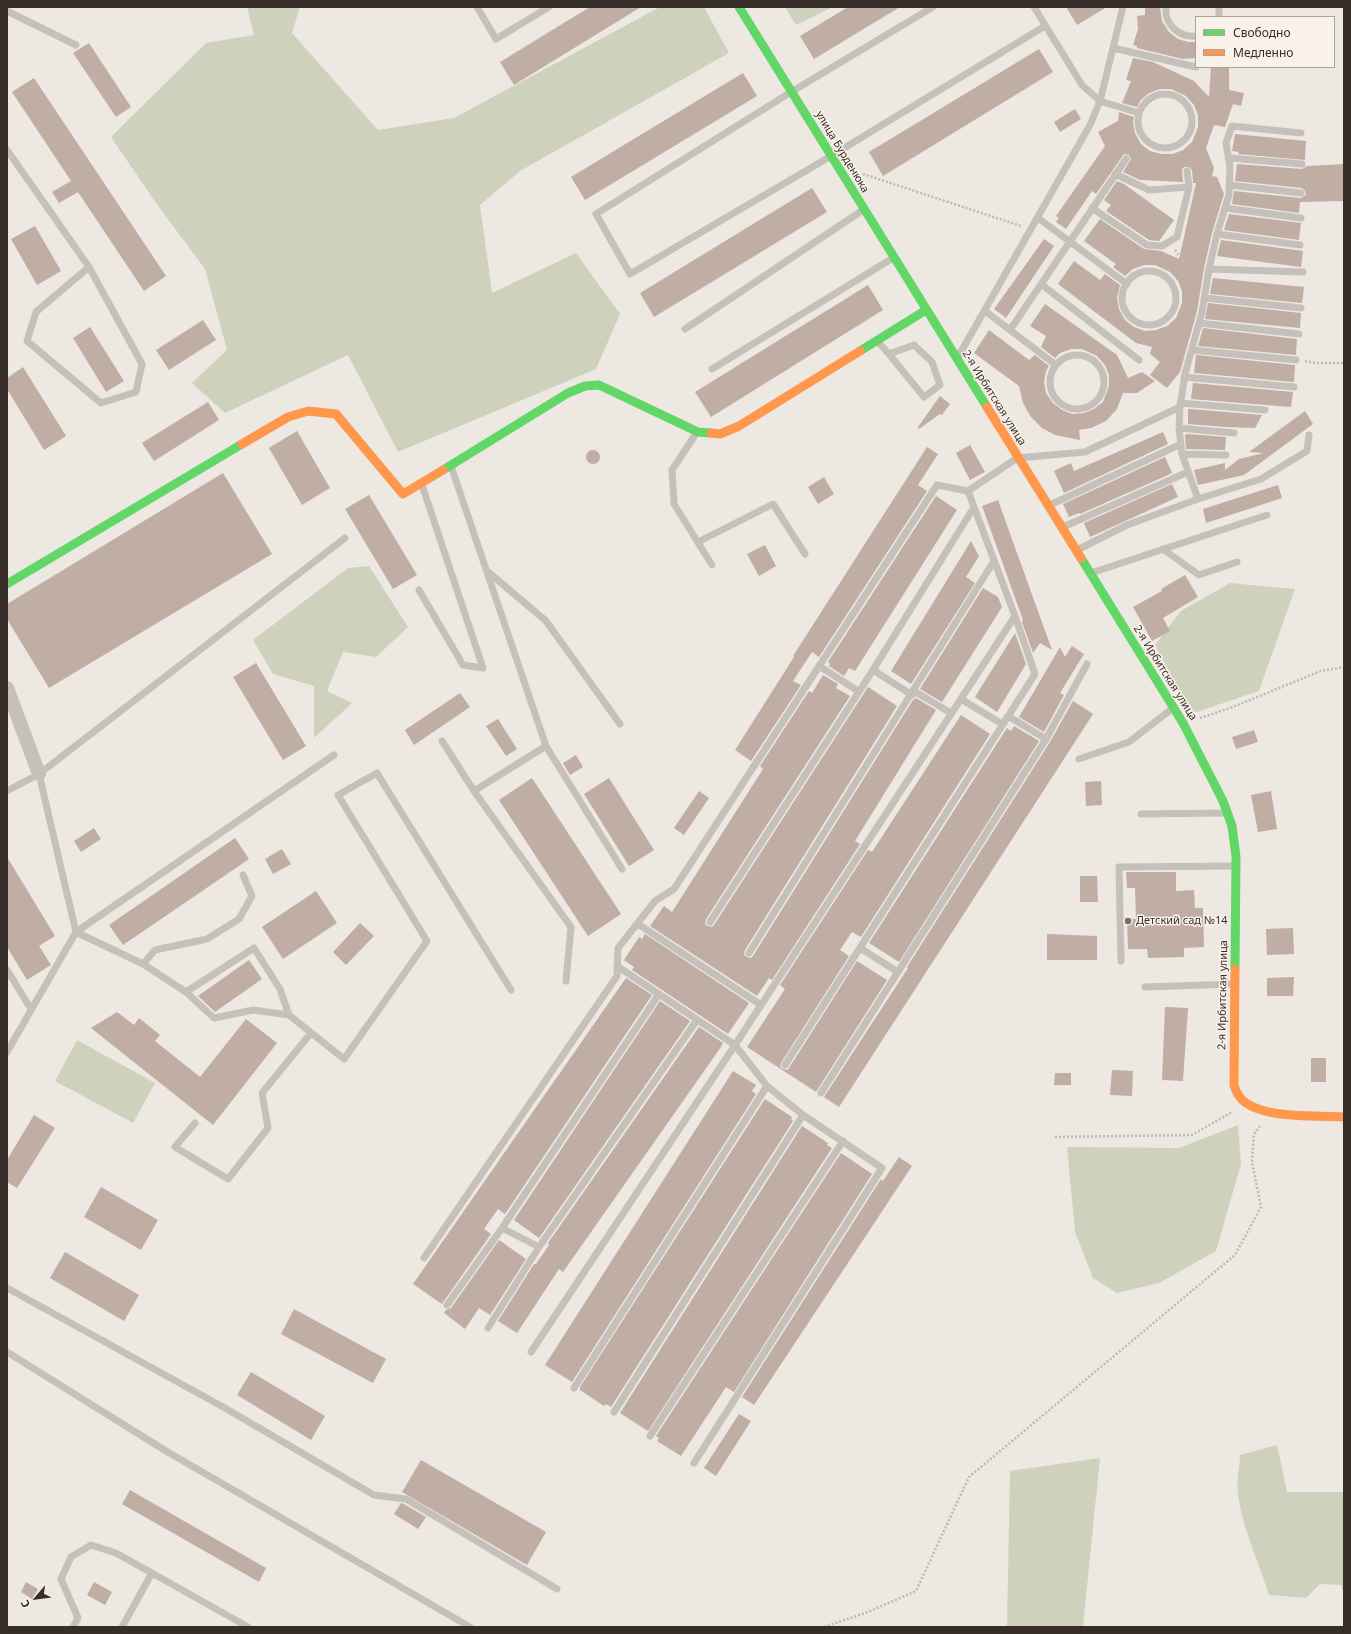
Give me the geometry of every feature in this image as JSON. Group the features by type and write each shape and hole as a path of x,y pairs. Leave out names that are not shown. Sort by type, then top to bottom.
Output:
{"street":[{"name":"улица Бурденюка","path":"739,7 926,310"},
{"path":"7,584 288,417 308,410 336,414 403,494 568,393 585,386 600,385 698,432 720,434 739,426 926,310"},
{"name":"2-я Ирбитская улица","path":"926,310 1060,528 1183,723 1223,801 1232,826 1236,866 1234,1085 1237,1094 1246,1103"},
{"path":"7,688 39,774"},
{"path":"1246,1103 1269,1112 1344,1117"}],"lane":[{"path":"477,7 496,39 549,7"},
{"path":"933,7 791,92 596,214 630,274 830,156 1045,26"},
{"path":"1034,7 1082,84 1100,100 1139,113"},
{"path":"957,360 1090,125 1100,100 1123,7"},
{"path":"1166,7 1168,21 1174,29 1181,34 1190,37 1195,36"},
{"path":"7,11 76,45"},
{"path":"1113,48 1195,67"},
{"path":"1167,94 1179,98 1186,104 1190,112 1191,128 1187,137 1180,144 1167,148 1153,146 1140,133 1138,123 1139,113 1149,99 1158,95 1167,94"},
{"path":"1198,499 1182,454 1179,428 1180,405 1184,377 1205,298 1209,269 1217,234 1229,195 1230,167 1226,143 1232,126 1301,133"},
{"path":"7,150 89,267 142,364 136,392 101,403 27,341 36,312 89,267"},
{"path":"1010,330 1126,158"},
{"path":"1229,158 1302,164"},
{"path":"1092,208 1147,245 1162,246 1177,237 1189,187 1187,171"},
{"path":"1115,174 1149,190 1189,187"},
{"path":"1230,185 1301,193"},
{"path":"1225,208 1301,218"},
{"path":"685,329 863,210"},
{"path":"1038,218 1127,284"},
{"path":"1217,234 1300,245"},
{"path":"712,369 893,258"},
{"path":"1209,269 1303,272"},
{"path":"1152,271 1163,274 1175,289 1175,305 1171,313 1165,320 1156,324 1138,322 1130,317 1122,300 1123,290 1127,284 1134,276 1142,272 1152,271"},
{"path":"1041,284 1139,360"},
{"path":"1205,298 1301,308"},
{"path":"985,311 1056,365"},
{"path":"1199,323 1299,334"},
{"path":"877,341 924,397 940,385 932,362 914,345 889,354"},
{"path":"1192,350 1296,360"},
{"path":"1080,355 1091,359 1098,365 1104,382 1099,397 1092,404 1079,408 1066,406 1058,401 1050,384 1051,374 1056,365 1070,356 1080,355"},
{"path":"1184,377 1294,387"},
{"path":"424,1258 617,976 618,948 655,901 674,889 937,485 968,491 1017,458 1085,452 1180,405 1264,410"},
{"path":"1179,428 1234,433"},
{"path":"698,432 672,470 674,504 712,565"},
{"path":"1075,551 1127,524 1261,479 1307,451 1309,435"},
{"path":"1047,506 1181,444"},
{"path":"1182,454 1226,455"},
{"path":"451,466 546,746 622,869"},
{"path":"1060,528 1188,472"},
{"path":"419,590 463,665 483,668 421,484"},
{"path":"785,1065 1035,674 968,491"},
{"path":"698,542 773,504 805,554"},
{"path":"710,922 873,670 974,507"},
{"path":"1089,574 1267,515"},
{"path":"7,791 39,774 345,538"},
{"path":"1163,549 1199,574 1237,562"},
{"path":"749,953 913,693 994,561"},
{"path":"486,569 546,621 620,724"},
{"path":"531,1352 735,1045 1015,616"},
{"path":"821,1093 1046,739 1087,664"},
{"path":"819,666 858,691"},
{"path":"873,670 951,713"},
{"path":"961,699 1002,724"},
{"path":"1079,758 1129,742 1173,708"},
{"path":"1008,716 1046,739"},
{"path":"442,741 474,791 571,927 566,981"},
{"path":"474,791 546,746"},
{"path":"7,1052 76,932 334,754"},
{"path":"76,932 143,964 186,992 214,1018 253,1010 289,1015 344,1059 427,941 338,795 377,773 511,990"},
{"path":"39,774 76,932"},
{"path":"1141,814 1227,812"},
{"path":"1121,961 1119,868 1236,866"},
{"path":"143,964 155,950 207,939 239,919 252,896 243,874"},
{"path":"638,924 761,1005"},
{"path":"186,992 254,948 280,989 289,1015"},
{"path":"860,948 898,972"},
{"path":"617,966 735,1045 767,1086 803,1115 882,1168 694,1463"},
{"path":"7,970 31,1009"},
{"path":"1145,987 1235,984"},
{"path":"448,1305 502,1228 659,994"},
{"path":"488,1328 539,1247 697,1020"},
{"path":"195,1123 175,1147 228,1179 268,1128 262,1093 311,1033"},
{"path":"574,1388 767,1086"},
{"path":"614,1412 803,1115"},
{"path":"650,1436 843,1141"},
{"path":"502,1228 539,1247"},
{"path":"7,1288 225,1408 374,1494 406,1499 557,1589"},
{"path":"7,1352 166,1451 470,1627"},
{"path":"73,1627 78,1618 61,1579 71,1557 91,1545 116,1553 248,1627"},
{"path":"122,1627 152,1574"}],"path":[{"path":"863,174 1031,229"},
{"path":"1169,242 1195,276 1209,269"},
{"path":"1296,360 1316,363 1344,363"},
{"path":"1183,723 1230,708 1320,671 1344,667"},
{"path":"1054,1136 1192,1135 1246,1103"},
{"path":"824,1627 868,1612 916,1591 969,1477 1235,1255 1261,1206 1252,1162 1254,1134 1269,1112"}],"green space":[{"path":"247,7 300,7 292,33 378,130 454,118 660,7 704,7 729,53 520,171 480,205 492,293 576,253 620,314 596,369 398,452 348,355 225,413 192,383 227,350 205,269 156,203 111,137 206,43 254,35"},
{"path":"785,7 833,7 796,25"},
{"path":"369,566 408,627 376,657 343,652 327,691 352,703 314,738 314,686 273,674 253,640 348,568"},
{"path":"1230,583 1295,589 1259,691 1191,714 1155,645 1181,611"},
{"path":"77,1040 155,1083 133,1123 55,1081"},
{"path":"1238,1125 1241,1164 1216,1251 1159,1283 1117,1293 1093,1278 1075,1232 1067,1147 1179,1148"},
{"path":"1277,1445 1287,1492 1344,1492 1344,1595 1341,1585 1320,1584 1306,1598 1269,1595 1240,1508 1237,1485 1240,1455"},
{"path":"1100,1458 1083,1627 1007,1627 1010,1471"}],"building":[{"path":"590,7 641,7 514,85 500,62"},
{"path":"848,7 900,7 814,59 800,36"},
{"path":"1066,7 1107,7 1077,25"},
{"path":"1145,7 1160,7 1162,21 1169,32 1178,39 1188,42 1195,42 1195,58 1183,59 1137,48 1137,46 1133,45 1138,29 1137,16 1145,15"},
{"path":"89,43 131,107 116,117 73,53"},
{"path":"1039,49 1053,72 883,176 869,152"},
{"path":"1133,58 1153,62 1194,81 1209,97 1211,68 1229,68 1229,90 1244,93 1241,106 1233,104 1225,127 1214,125 1206,148 1214,168 1212,176 1217,177 1224,194 1212,233 1204,268 1197,311 1180,372 1167,388 1150,375 1160,362 1150,354 1152,347 1136,343 1058,284 1074,261 1100,280 1105,274 1120,285 1117,298 1119,309 1125,320 1134,327 1145,331 1156,330 1167,326 1176,318 1182,303 1182,291 1178,281 1170,272 1155,265 1144,265 1133,269 1125,276 1113,267 1116,264 1084,241 1100,219 1144,249 1161,251 1179,259 1196,183 1193,183 1192,170 1189,167 1184,167 1182,169 1183,182 1140,180 1123,172 1131,159 1129,155 1124,154 1096,194 1092,191 1066,229 1056,222 1059,218 1056,216 1105,146 1098,132 1118,121 1119,112 1134,117 1133,122 1135,133 1141,144 1150,151 1161,154 1173,154 1183,150 1192,142 1198,127 1198,115 1194,105 1186,96 1171,89 1160,89 1149,93 1140,101 1137,107 1122,103 1131,81 1126,80"},
{"path":"743,73 757,96 585,200 571,177"},
{"path":"34,78 166,276 144,291 78,192 59,203 52,192 71,181 12,92"},
{"path":"1075,109 1081,119 1060,132 1054,122"},
{"path":"1235,134 1306,141 1305,160 1238,154 1239,152 1232,151"},
{"path":"1237,164 1302,169 1307,166 1344,164 1344,201 1300,202 1299,213 1232,204 1234,191 1300,198 1306,194 1302,188 1235,181"},
{"path":"1117,181 1124,184 1174,220 1159,241 1149,240 1106,211 1111,205 1104,200"},
{"path":"812,188 827,212 654,317 640,293"},
{"path":"1229,214 1301,223 1299,240 1224,230"},
{"path":"35,226 61,271 37,285 11,239"},
{"path":"1044,239 1054,246 1006,318 994,309"},
{"path":"1221,240 1303,251 1301,267 1217,256"},
{"path":"1213,278 1304,287 1302,303 1210,294"},
{"path":"868,285 883,310 711,417 695,392"},
{"path":"1208,303 1301,313 1300,328 1205,319"},
{"path":"1045,304 1117,355 1128,378 1142,372 1155,381 1137,393 1123,393 1117,409 1106,421 1091,428 1079,430 1080,440 1055,435 1042,428 1031,417 1023,403 1019,386 974,353 989,330 1029,360 1035,355 1049,366 1046,371 1044,382 1046,393 1053,403 1062,410 1072,414 1084,413 1094,409 1103,402 1109,386 1109,375 1105,365 1097,356 1082,349 1071,349 1060,353 1055,358 1041,347 1046,336 1030,326"},
{"path":"203,320 216,340 169,370 156,350"},
{"path":"90,327 124,381 106,392 73,338"},
{"path":"1203,328 1297,339 1296,355 1198,346"},
{"path":"1196,355 1295,365 1294,382 1194,373"},
{"path":"23,367 66,436 44,450 7,389 7,378"},
{"path":"1193,383 1293,392 1291,407 1191,399"},
{"path":"940,396 950,404 942,415 940,414 919,429 918,427"},
{"path":"208,402 219,420 154,461 142,443"},
{"path":"1188,409 1262,415 1255,428 1188,424"},
{"path":"1305,411 1313,424 1244,475 1198,485 1194,470 1225,463 1225,470 1239,459 1264,453 1249,452"},
{"path":"297,431 330,488 302,505 269,448"},
{"path":"1163,432 1168,444 1064,493 1054,471 1071,463 1074,471"},
{"path":"1185,435 1226,437 1225,450 1186,449"},
{"path":"970,445 985,472 970,480 956,453"},
{"path":"927,447 938,454 918,485 927,491 819,657 812,652 793,681 801,685 751,761 735,750 794,657 793,656"},
{"path":"593,450 598,452 600,457 598,462 593,464 588,462 586,457 588,452"},
{"path":"1165,457 1172,473 1080,514 1079,513 1069,517 1063,504"},
{"path":"223,473 272,554 49,688 7,619 7,604"},
{"path":"824,477 834,494 818,504 808,487"},
{"path":"1172,484 1178,497 1090,537 1084,523"},
{"path":"1278,485 1282,498 1206,523 1203,509"},
{"path":"369,495 417,575 393,589 345,509"},
{"path":"936,496 957,510 855,671 849,668 844,676 829,666 830,664 828,662"},
{"path":"998,500 1052,650 1040,643 1033,653 1022,622 1023,620 982,506"},
{"path":"971,541 979,556 966,577 975,583 911,684 891,671"},
{"path":"765,545 776,566 759,576 747,554"},
{"path":"1185,575 1198,597 1163,618 1170,631 1152,641 1133,607 1162,591 1161,589"},
{"path":"983,588 998,597 1002,607 942,702 920,689"},
{"path":"1015,633 1026,664 997,712 975,697"},
{"path":"1072,646 1084,654 1060,693 1064,695 1044,732 1019,717 1060,647 1065,657"},
{"path":"256,663 306,746 283,760 233,677"},
{"path":"823,675 838,684 836,688 850,696 706,919 705,924 708,926 712,927 714,925 868,687 897,706 745,950 744,955 747,957 751,958 753,956 913,700 916,698 936,710 855,841 860,844 772,980 769,978 757,996 650,926 664,906 672,912 763,769 760,766 809,691 812,693"},
{"path":"460,693 470,707 414,745 405,730"},
{"path":"1073,701 1093,714 839,1107 824,1097 908,968 907,967 1050,742"},
{"path":"961,715 990,734 861,937 852,932 840,950 849,956 781,1063 780,1067 783,1069 787,1070 789,1068 857,961 887,980 816,1092 747,1047 785,989 780,985 868,850 872,852"},
{"path":"498,719 517,749 506,756 486,726"},
{"path":"1014,726 1039,741 899,962 869,943 1007,728 1011,731"},
{"path":"1254,730 1258,742 1236,749 1232,737"},
{"path":"576,755 583,767 570,775 563,763"},
{"path":"532,778 621,914 588,936 499,800"},
{"path":"609,778 654,850 629,866 584,794"},
{"path":"1101,781 1102,805 1086,806 1085,782"},
{"path":"699,791 709,798 684,835 674,828"},
{"path":"1271,791 1277,829 1258,832 1251,795"},
{"path":"94,828 101,839 81,852 74,841"},
{"path":"235,838 249,859 123,945 109,925"},
{"path":"282,849 291,864 273,874 265,859"},
{"path":"7,857 55,936 39,946 51,965 27,980 7,947"},
{"path":"1126,872 1176,872 1176,891 1194,890 1195,908 1203,908 1204,947 1184,948 1184,957 1148,958 1147,949 1128,949 1127,919 1136,919 1135,888 1127,888"},
{"path":"1080,876 1097,876 1098,902 1080,902"},
{"path":"316,891 337,923 283,959 262,927"},
{"path":"360,923 374,936 346,965 333,952"},
{"path":"1293,928 1294,954 1267,955 1266,929"},
{"path":"645,934 749,1003 728,1034 632,970 634,967 624,960 639,937 642,939"},
{"path":"1047,934 1097,936 1097,960 1047,960"},
{"path":"249,960 262,979 215,1012 198,996"},
{"path":"1294,977 1293,996 1267,996 1267,978"},
{"path":"626,978 652,995 505,1214 498,1209 484,1229 491,1234 442,1304 413,1284"},
{"path":"660,1001 690,1021 539,1238 514,1220"},
{"path":"1165,1007 1188,1008 1183,1081 1162,1080"},
{"path":"117,1012 134,1025 139,1018 160,1035 155,1041 200,1077 246,1019 277,1043 213,1125 91,1028"},
{"path":"699,1027 723,1043 721,1047 563,1272 559,1269 517,1333 498,1321 534,1264 536,1264 549,1245 548,1243"},
{"path":"1311,1058 1326,1058 1326,1082 1311,1082"},
{"path":"1112,1070 1133,1071 1132,1096 1110,1095"},
{"path":"733,1071 756,1085 752,1091 756,1094 572,1382 545,1365"},
{"path":"1055,1073 1071,1073 1071,1085 1054,1085"},
{"path":"765,1099 792,1117 791,1119 793,1121 611,1407 606,1404 604,1406 580,1390 580,1387"},
{"path":"34,1115 55,1128 17,1188 7,1182 7,1160"},
{"path":"802,1126 828,1143 827,1145 832,1148 648,1431 620,1413"},
{"path":"841,1153 872,1174 734,1392 726,1387 681,1456 657,1441 659,1438 656,1436"},
{"path":"899,1157 912,1166 754,1405 742,1397 881,1179 883,1181"},
{"path":"101,1187 158,1220 141,1250 84,1217"},
{"path":"499,1240 526,1259 490,1315 479,1308 465,1329 444,1313 446,1310 451,1308"},
{"path":"65,1252 139,1295 124,1321 50,1278"},
{"path":"294,1309 386,1359 373,1383 281,1334"},
{"path":"251,1372 325,1416 311,1440 237,1395"},
{"path":"739,1414 751,1421 716,1476 704,1468"},
{"path":"421,1460 546,1532 527,1565 402,1492"},
{"path":"130,1490 266,1568 259,1582 122,1504"},
{"path":"401,1503 426,1517 418,1529 394,1514"},
{"path":"26,1582 38,1589 32,1599 21,1592"},
{"path":"94,1582 112,1592 105,1605 87,1595"}],"traffic: fast":[{"path":"739,7 987,407"},
{"path":"860,351 926,310"},
{"path":"443,470 568,393 585,386 599,385 698,432 711,433"},
{"path":"7,584 242,444"},
{"path":"1081,558 1183,723 1223,801 1232,826 1236,857 1235,969"}],"traffic: slow":[{"path":"711,433 720,434 739,426 860,351"},
{"path":"987,407 1081,558"},
{"path":"242,444 288,417 308,411 336,414 403,494 443,470"},
{"path":"1235,969 1234,1085 1237,1093 1246,1103 1267,1112 1293,1115 1344,1117"}],"place":[{"name":"Детский сад №14","path":"1128,921"}]}
